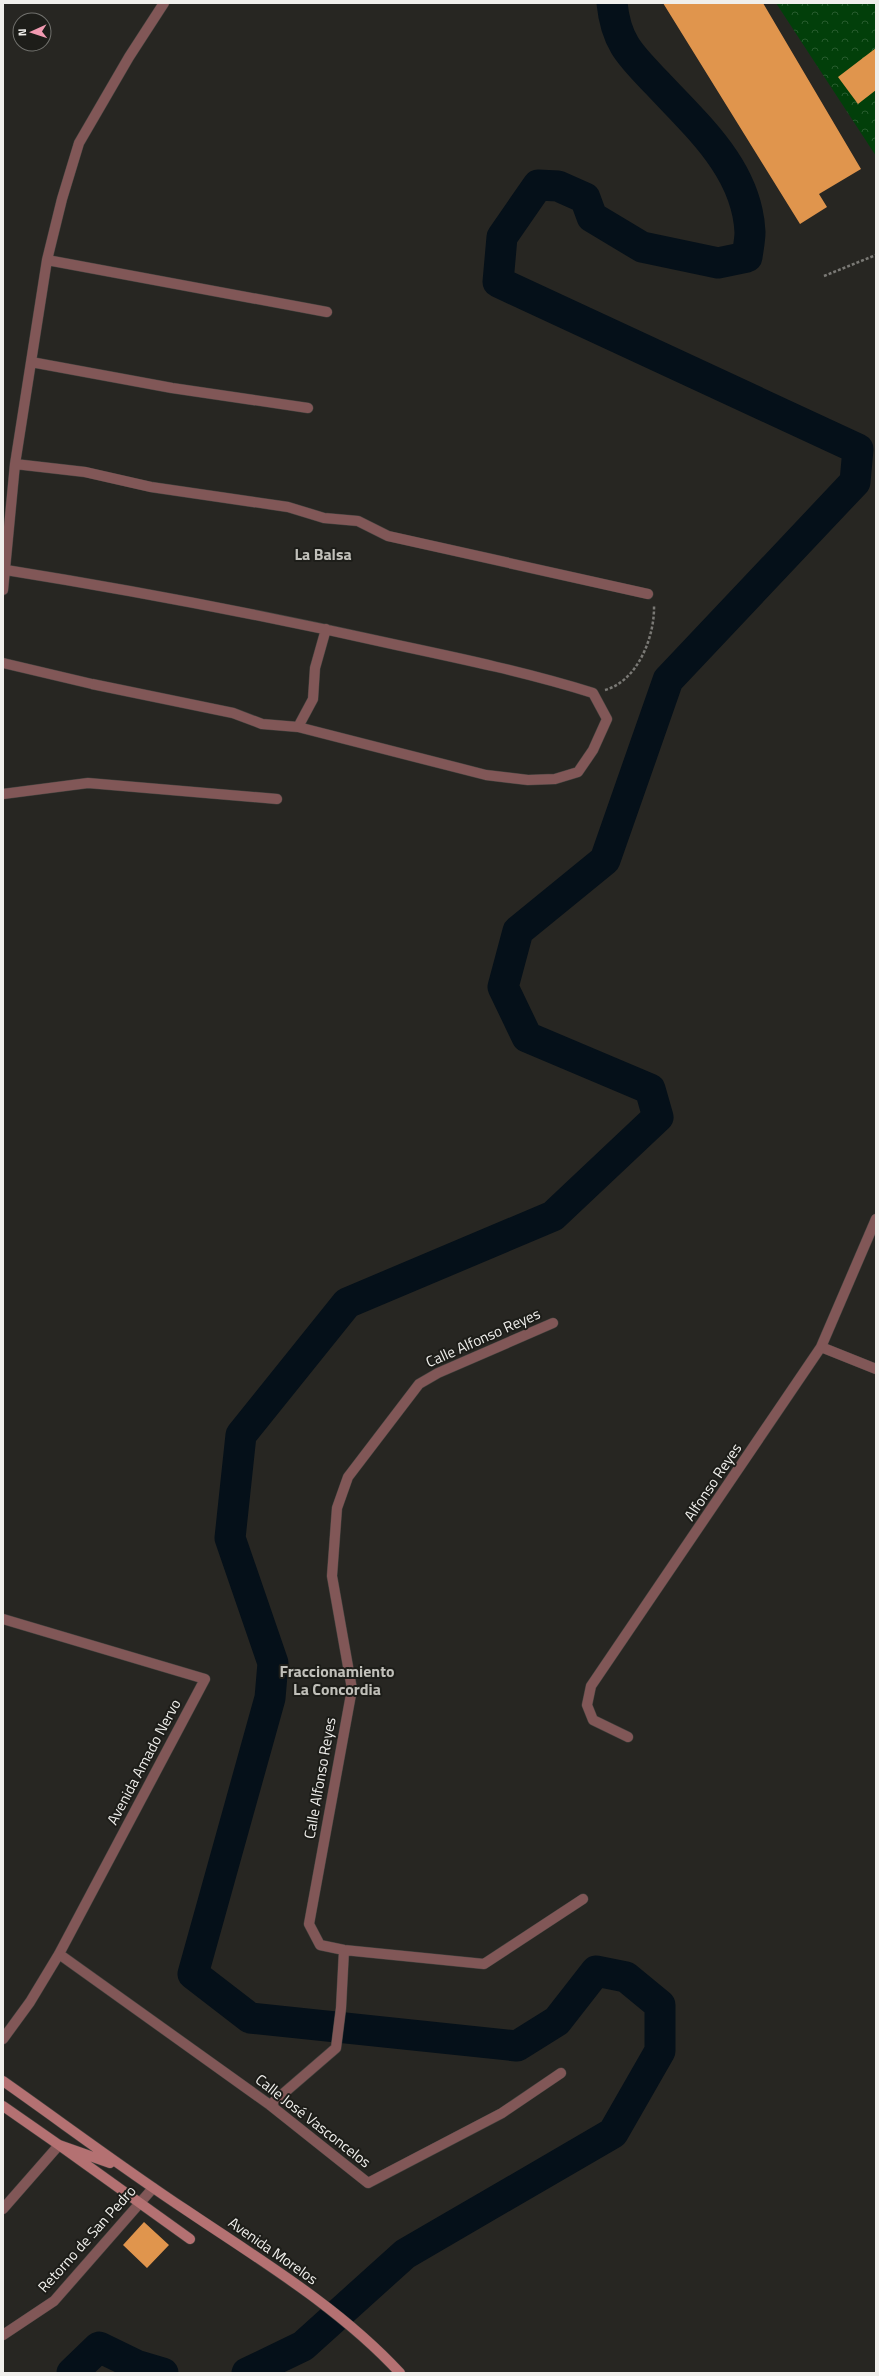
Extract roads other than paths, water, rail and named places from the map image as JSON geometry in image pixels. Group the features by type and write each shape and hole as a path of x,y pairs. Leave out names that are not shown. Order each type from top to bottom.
{"main road":[{"name":"Avenida Morelos","path":"3,2081 119,2166 298,2285 378,2350 400,2373"},
{"name":"Avenida Morelos","path":"3,2106 190,2239"},
{"name":"Avenida Morelos","path":"59,2145 119,2166"}],"street":[{"path":"3,590 15,464 47,260 79,143 129,57 164,3"},
{"path":"47,260 327,312"},
{"path":"32,362 172,388 308,408"},
{"path":"15,464 85,472 151,487 288,507 324,518 358,521 388,536 648,594"},
{"path":"3,663 92,684 233,713 262,724 298,727 486,775 528,780 555,778 578,772 593,750 607,719 593,693 545,678 326,629 121,588 6,570"},
{"path":"298,727 313,699 315,668 326,629"},
{"path":"3,794 88,783 277,799"},
{"name":"Alfonso Reyes","path":"628,1737 593,1720 587,1705 591,1686 822,1347 876,1219"},
{"name":"Calle Alfonso Reyes","path":"553,1323 438,1373 419,1384 348,1477 337,1508 332,1576 352,1689 309,1924 320,1945 344,1950 484,1964 583,1899"},
{"path":"822,1347 876,1369"},
{"name":"Avenida Amado Nervo","path":"3,1619 205,1679 59,1954 30,2002 3,2039"},
{"path":"270,2105 336,2048 341,2008 344,1950"},
{"name":"Calle José Vasconcelos","path":"59,1954 270,2105 368,2183 502,2113 561,2073"},
{"path":"3,2210 59,2145"},
{"name":"Retorno de San Pedro","path":"3,2335 54,2301 153,2188"}],"waterway":[{"path":"247,2373 303,2346 405,2254 613,2133 660,2051 660,2005 626,1977 596,1971 557,2021 517,2046 250,2018 193,1974 270,1698 273,1663 230,1538 241,1435 347,1303 553,1216 658,1117 650,1089 527,1037 503,987 518,931 605,860 668,680 855,482 858,449 498,282 502,237 538,185 558,186 585,198 592,217 642,247 718,263 747,257 750,232 747,209 740,188 730,169 703,132 626,48 617,29 612,3"},
{"path":"72,2373 99,2347 136,2365 163,2373"}],"district":[{"name":"La Balsa","path":"323,554"},
{"name":"Fraccionamiento La Concordia","path":"337,1680"}]}
